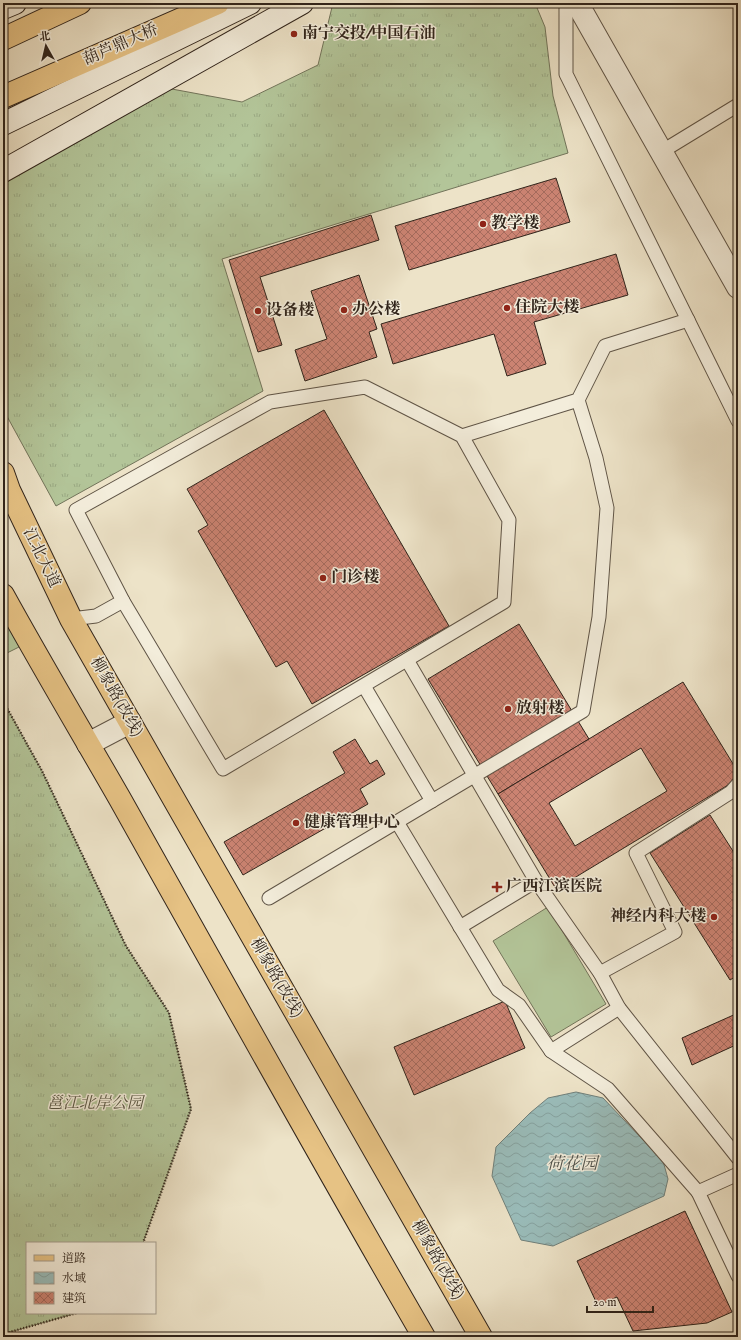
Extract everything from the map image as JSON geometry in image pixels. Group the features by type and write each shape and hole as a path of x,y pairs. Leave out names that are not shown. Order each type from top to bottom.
{"main road":[{"path":"3,8 15,3"},
{"path":"3,39 80,3"},
{"name":"葫芦鼎大桥","path":"3,98 218,3"},
{"path":"3,124 250,3"},
{"path":"3,171 302,3"},
{"path":"577,3 738,287"},
{"name":"江北大道","path":"5,487 71,619"},
{"path":"3,595 334,1181 424,1337"},
{"name":"柳象路(改线)","path":"71,619 481,1337"},
{"path":"88,744 130,722"}],"lane":[{"path":"566,3 566,74 738,421"},
{"path":"661,152 738,105"},
{"path":"270,898 583,711 599,617 607,508 596,458 578,400 605,346 688,320"},
{"path":"365,387 462,436 509,520 504,602 223,769 123,601 76,510 270,402 365,387"},
{"path":"462,436 578,400"},
{"path":"71,619 96,616 123,601"},
{"path":"407,660 536,881 600,973 619,1008 738,1158"},
{"path":"364,686 432,801"},
{"path":"600,973 675,932 636,853 731,792 738,784"},
{"path":"397,822 498,990 519,1005 551,1051 608,1089 698,1192 738,1276"},
{"path":"460,927 536,881"},
{"path":"551,1051 619,1008"},
{"path":"698,1192 738,1174"}],"path":[{"path":"3,701 42,771 126,946 169,1013 191,1109 143,1242"},
{"path":"3,1334 73,1314"}],"green space":[{"path":"333,3 535,3 545,27 553,96 568,153 222,259 263,391 56,506 3,409 3,172 161,87 242,102 318,65"},
{"path":"3,595 29,642 3,655"},
{"name":"邕江北岸公园","path":"3,701 42,771 126,946 169,1013 191,1109 143,1242 26,1242 26,1314 73,1314 3,1334"},
{"path":"548,907 606,1004 551,1037 493,941"}],"water":[{"name":"荷花园","path":"576,1092 603,1098 663,1161 668,1179 664,1196 553,1246 521,1240 492,1176 496,1147 530,1113 548,1098"}],"building":[{"name":"教学楼","path":"556,178 570,222 409,270 395,226"},
{"name":"设备楼","path":"371,215 379,240 260,277 282,345 258,352 229,260"},
{"name":"住院大楼","path":"616,254 628,295 534,322 546,364 507,376 494,334 393,364 381,324"},
{"name":"办公楼","path":"359,275 377,329 369,332 377,357 305,381 295,350 327,339 311,291"},
{"name":"门诊楼","path":"324,410 449,626 312,704 287,661 276,667 198,531 208,525 187,489"},
{"name":"放射楼","path":"519,624 589,739 498,794 428,679"},
{"path":"683,682 738,772 738,779 556,889 498,794","holes":["641,748 667,791 575,846 549,803"]},
{"name":"健康管理中心","path":"355,739 370,764 377,760 385,774 360,789 368,804 243,875 224,842 345,773 333,752"},
{"name":"神经内科大楼","path":"710,815 738,859 738,975 730,980 650,853"},
{"path":"505,1001 525,1048 414,1095 394,1047"},
{"path":"738,1013 738,1044 692,1065 682,1038"},
{"path":"685,1211 732,1312 707,1323 633,1331 617,1297 598,1306 577,1261"}],"place":[{"name":"南宁交投/中国石油","path":"294,34"},
{"name":"教学楼","path":"483,224"},
{"name":"住院大楼","path":"507,308"},
{"name":"办公楼","path":"344,310"},
{"name":"设备楼","path":"258,311"},
{"name":"门诊楼","path":"323,578"},
{"name":"放射楼","path":"508,709"},
{"name":"健康管理中心","path":"296,823"},
{"name":"广西江滨医院","path":"497,887"},
{"name":"神经内科大楼","path":"714,917"}]}
